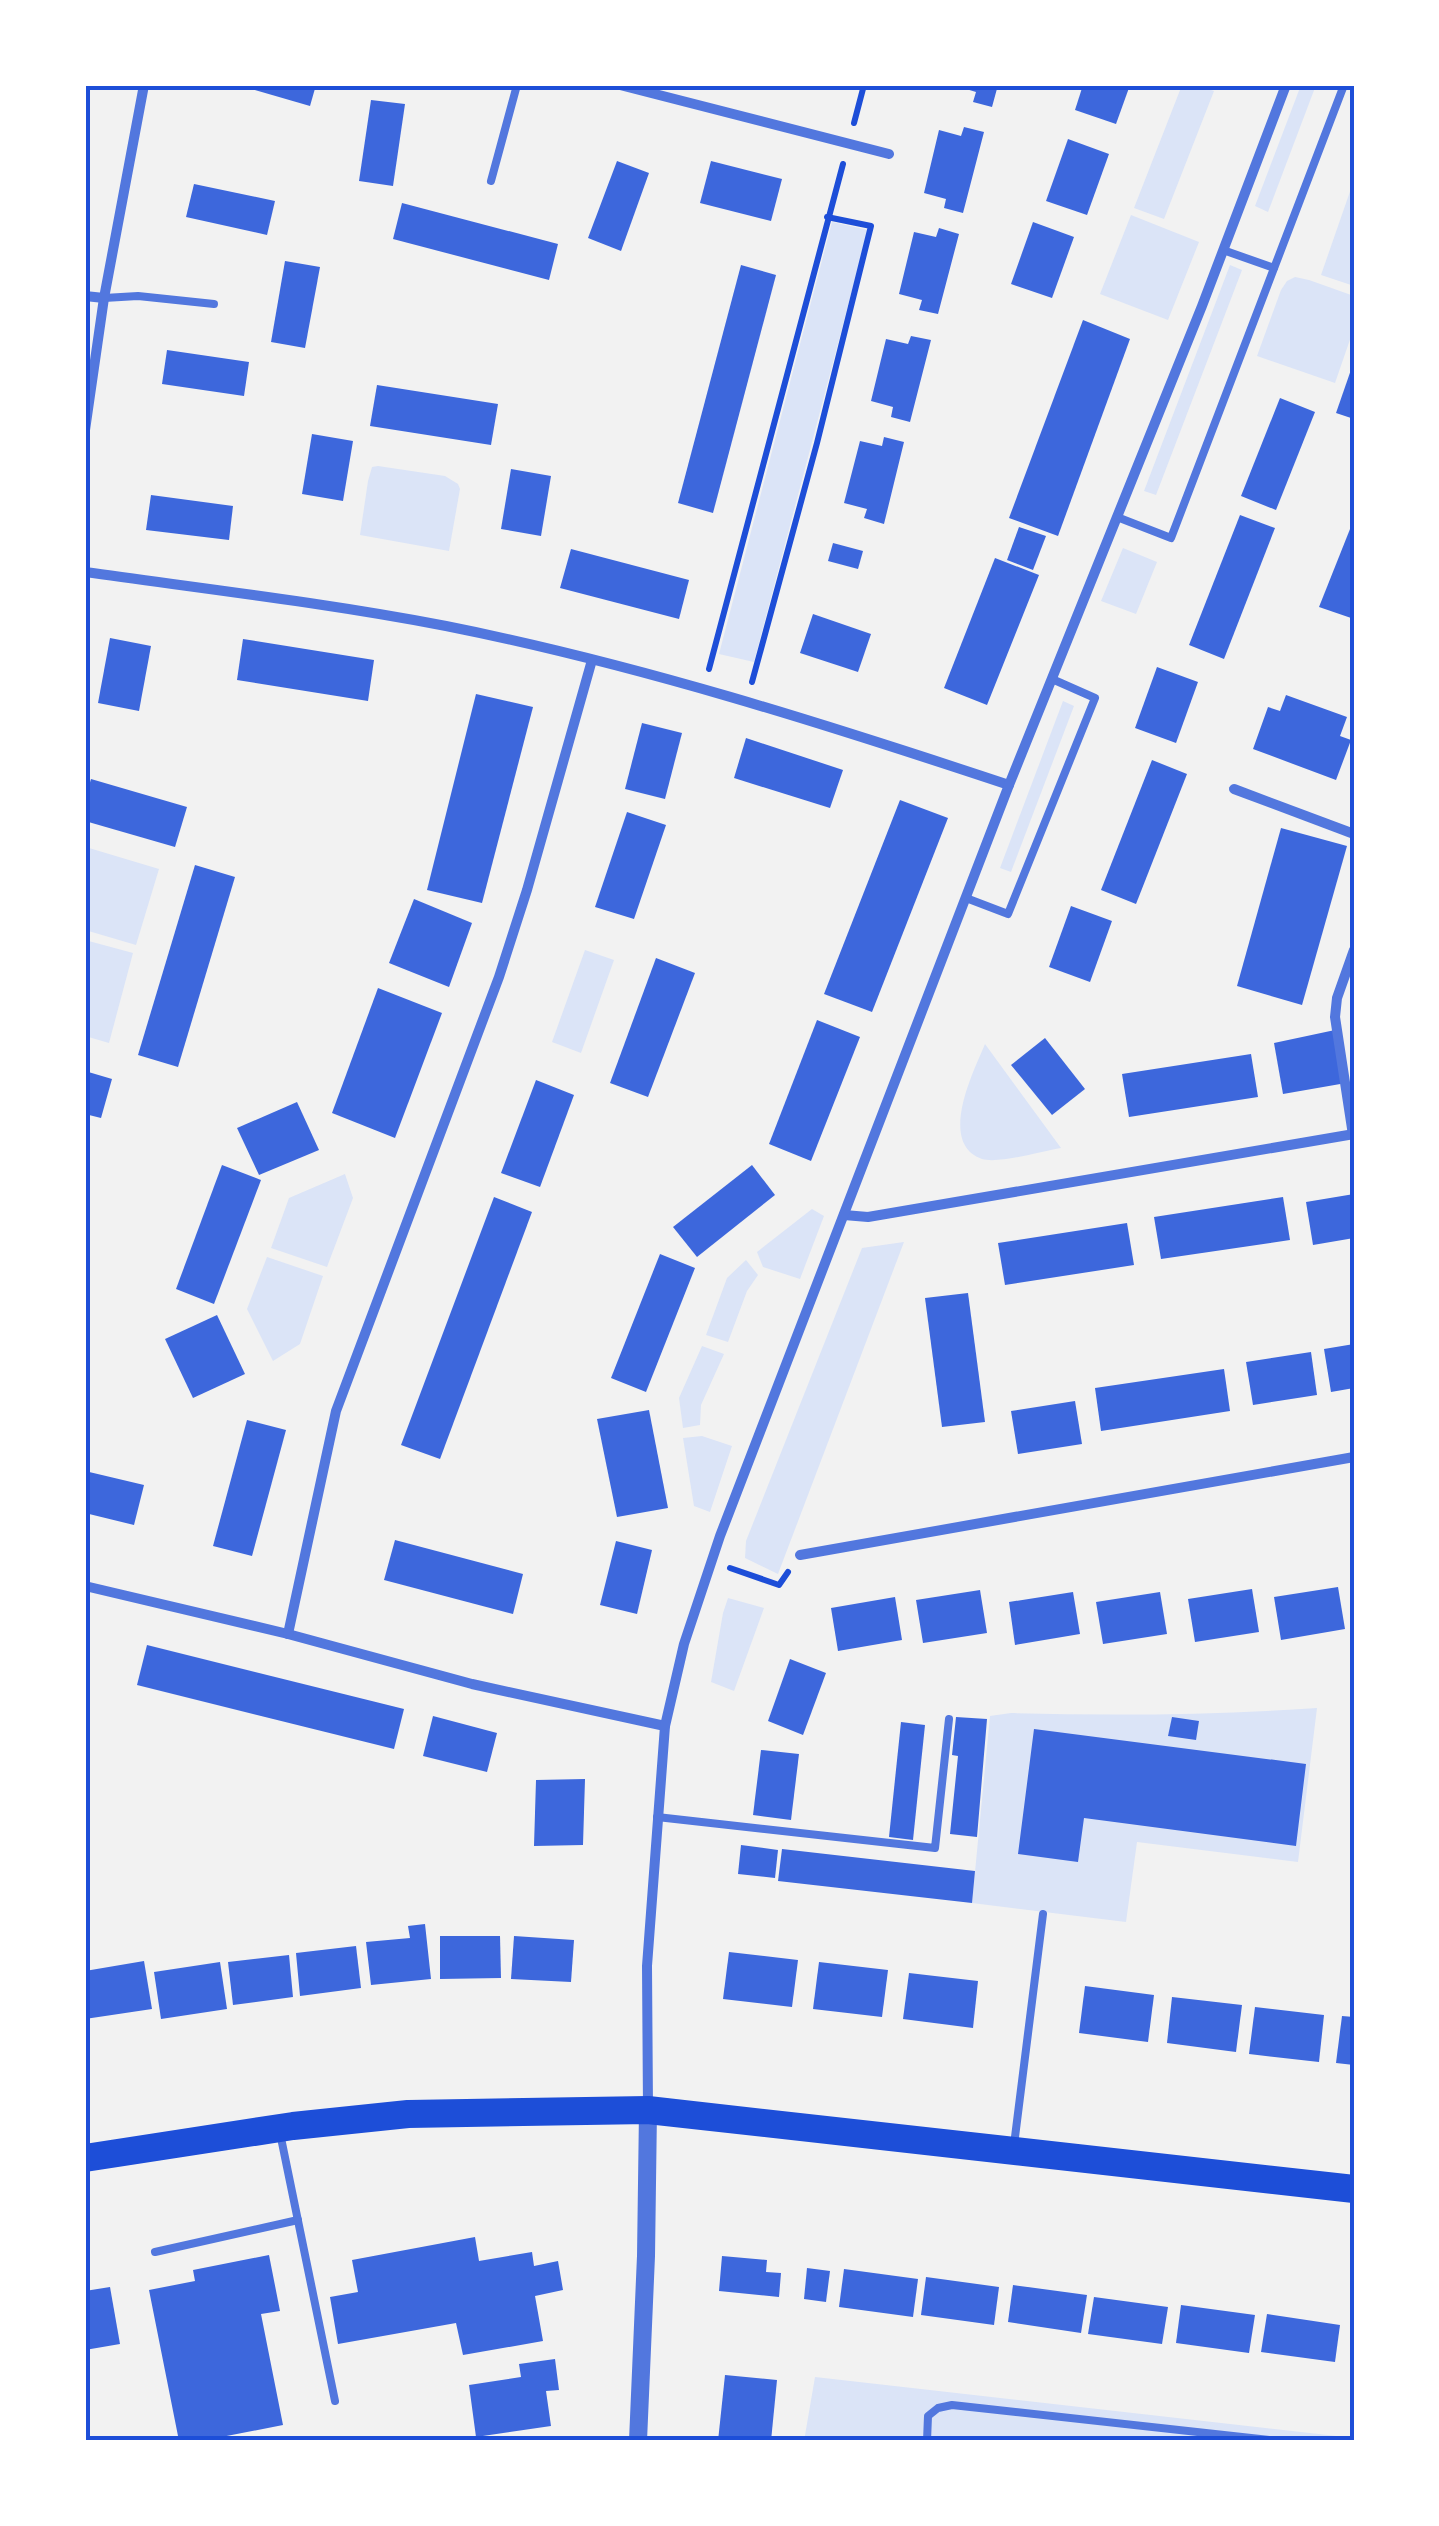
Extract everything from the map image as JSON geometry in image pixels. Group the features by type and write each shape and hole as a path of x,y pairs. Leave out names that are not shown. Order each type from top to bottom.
{"highway":[{"path":"85,2158 279,2128 408,2114 648,2110 1354,2189"}],"street":[{"path":"85,430 104,298 144,85"},
{"path":"620,85 888,154"},
{"path":"638,2441 646,2256 647,1966 665,1726 684,1644 711,1562 966,898 1286,85"},
{"path":"85,296 104,298"},
{"path":"85,572 324,604 450,627 592,660 816,721 1010,785"},
{"path":"288,1634 336,1411 499,978 592,660"},
{"path":"1234,789 1354,834"},
{"path":"844,1216 868,1218 1354,1135 1336,1018 1338,998 1349,982 1354,950"},
{"path":"800,1555 1354,1458"},
{"path":"85,1586 288,1634 472,1684 665,1726"}],"lane":[{"path":"491,181 517,85"},
{"path":"1117,516 1171,538 1344,85"},
{"path":"1222,250 1274,268"},
{"path":"104,298 138,296 214,304"},
{"path":"966,898 1008,914 1094,698 1052,678"},
{"path":"657,1817 935,1848 949,1719"},
{"path":"1014,2150 1043,1914"},
{"path":"279,2128 335,2401"},
{"path":"155,2252 298,2220"},
{"path":"926,2441 928,2416 938,2408 952,2406 1280,2441"}],"path":[{"path":"703,691 864,85"},
{"path":"747,703 871,226 827,217"},
{"path":"711,1562 779,1585 800,1555"}],"shaded area":[{"path":"1182,85 1214,91 1164,219 1134,208"},
{"path":"1301,85 1316,85 1268,212 1255,206"},
{"path":"1354,180 1354,286 1321,275"},
{"path":"1131,215 1199,242 1168,320 1100,294"},
{"path":"832,222 868,230 754,662 719,654"},
{"path":"1230,265 1242,270 1156,495 1144,491"},
{"path":"1295,277 1354,296 1354,328 1335,383 1257,356 1281,290"},
{"path":"372,467 445,476 458,484 449,551 360,535 368,481"},
{"path":"1123,548 1157,562 1136,614 1101,601"},
{"path":"1063,701 1074,706 1011,872 1000,868"},
{"path":"89,848 159,869 136,945 85,930 85,860"},
{"path":"85,940 133,953 109,1043 85,1036"},
{"path":"585,950 614,960 581,1053 552,1042"},
{"path":"985,1044 1061,1148 989,1160 969,1151 962,1138 962,1106"},
{"path":"345,1174 353,1198 327,1267 271,1248 289,1198"},
{"path":"812,1209 824,1216 800,1279 763,1267 757,1252"},
{"path":"904,1242 778,1574 745,1558 746,1541 862,1248"},
{"path":"267,1257 323,1276 300,1344 273,1361 247,1309"},
{"path":"746,1260 758,1275 747,1291 728,1342 706,1335 727,1278"},
{"path":"702,1346 724,1354 701,1405 700,1425 683,1428 679,1398"},
{"path":"702,1436 732,1446 710,1512 694,1506 683,1438"},
{"path":"728,1598 764,1608 734,1691 711,1682"},
{"path":"1317,1708 1298,1862 1137,1842 1126,1922 972,1903 990,1716"},
{"path":"815,2377 1354,2438 1354,2441 804,2441"}],"building":[{"path":"238,85 316,85 310,106"},
{"path":"953,85 998,85 992,107 973,102 976,92"},
{"path":"1083,85 1130,85 1116,124 1075,110"},
{"path":"371,100 405,104 393,186 359,181"},
{"path":"964,127 984,132 963,213 944,208 946,199 924,193 939,130 961,136"},
{"path":"1068,139 1109,154 1087,215 1046,201"},
{"path":"617,161 649,173 621,251 588,238"},
{"path":"711,161 782,179 771,221 700,203"},
{"path":"194,184 275,201 267,235 186,217"},
{"path":"402,203 558,244 549,280 393,239"},
{"path":"1033,222 1074,237 1052,298 1011,284"},
{"path":"939,228 959,234 938,314 919,310 922,300 899,294 914,232 936,237"},
{"path":"285,261 320,267 305,348 271,342"},
{"path":"741,265 776,275 713,513 678,503"},
{"path":"1083,320 1130,339 1058,536 1009,518"},
{"path":"911,336 931,340 910,422 891,417 893,407 871,401 886,339 908,344"},
{"path":"167,350 249,362 244,396 162,384"},
{"path":"1354,364 1354,419 1336,413"},
{"path":"377,385 498,404 491,445 370,426"},
{"path":"1280,398 1315,412 1276,510 1241,496"},
{"path":"312,434 353,441 343,501 302,494"},
{"path":"884,437 904,442 884,524 864,518 867,509 844,503 860,441 882,446"},
{"path":"511,469 551,476 541,536 501,529"},
{"path":"151,495 233,506 229,540 146,530"},
{"path":"1240,515 1275,528 1224,659 1189,645"},
{"path":"1354,519 1354,619 1319,607"},
{"path":"1019,527 1046,536 1033,570 1007,560"},
{"path":"833,543 863,551 858,569 828,561"},
{"path":"571,549 689,580 679,619 560,588"},
{"path":"995,558 1039,575 987,705 944,688"},
{"path":"813,614 871,634 858,672 800,653"},
{"path":"110,638 151,646 139,711 98,703"},
{"path":"243,639 374,660 368,701 237,680"},
{"path":"1157,667 1198,682 1176,743 1135,728"},
{"path":"476,694 533,707 482,903 427,890"},
{"path":"1286,695 1347,717 1340,736 1351,740 1336,780 1253,749 1268,707 1280,711"},
{"path":"642,723 682,733 665,799 625,789"},
{"path":"746,738 843,770 830,808 734,778"},
{"path":"1152,760 1187,774 1136,904 1101,890"},
{"path":"91,779 187,807 175,847 85,821 85,799"},
{"path":"900,800 948,818 872,1012 824,994"},
{"path":"627,812 666,825 634,919 595,907"},
{"path":"1281,828 1347,846 1302,1005 1237,986"},
{"path":"195,865 235,877 178,1067 138,1055"},
{"path":"414,899 472,923 449,987 389,963"},
{"path":"1071,906 1112,921 1090,982 1049,967"},
{"path":"656,958 695,973 648,1097 610,1083"},
{"path":"378,988 442,1013 395,1138 332,1113"},
{"path":"817,1020 860,1037 811,1161 769,1144"},
{"path":"1335,1030 1346,1083 1283,1094 1274,1043"},
{"path":"1045,1038 1085,1089 1052,1115 1011,1065"},
{"path":"1251,1054 1258,1097 1129,1117 1122,1074"},
{"path":"85,1071 112,1079 101,1118 85,1114"},
{"path":"536,1080 574,1095 540,1187 501,1173"},
{"path":"297,1102 319,1150 259,1175 237,1128"},
{"path":"222,1165 261,1180 214,1304 176,1289"},
{"path":"752,1165 775,1195 697,1257 673,1227"},
{"path":"1354,1194 1354,1238 1313,1245 1306,1202"},
{"path":"494,1197 532,1212 440,1459 401,1445"},
{"path":"1283,1197 1290,1240 1161,1259 1154,1217"},
{"path":"1127,1223 1134,1265 1005,1285 998,1243"},
{"path":"660,1254 695,1268 646,1392 611,1378"},
{"path":"968,1293 985,1422 942,1427 925,1298"},
{"path":"217,1315 245,1374 193,1398 165,1339"},
{"path":"1354,1344 1354,1388 1331,1392 1324,1349"},
{"path":"1311,1352 1317,1395 1253,1405 1246,1362"},
{"path":"1224,1369 1230,1411 1101,1431 1095,1388"},
{"path":"1075,1401 1082,1444 1018,1454 1011,1411"},
{"path":"649,1410 668,1508 617,1517 597,1419"},
{"path":"247,1420 286,1430 252,1556 213,1546"},
{"path":"85,1471 144,1485 134,1525 85,1513"},
{"path":"395,1540 523,1574 513,1614 384,1580"},
{"path":"616,1541 652,1550 637,1614 600,1605"},
{"path":"1338,1587 1345,1629 1281,1640 1274,1597"},
{"path":"1252,1589 1259,1632 1195,1642 1188,1599"},
{"path":"980,1590 987,1633 923,1643 916,1600"},
{"path":"1073,1592 1080,1634 1015,1645 1009,1602"},
{"path":"1160,1592 1167,1634 1103,1644 1096,1602"},
{"path":"895,1597 902,1640 838,1651 831,1608"},
{"path":"147,1645 404,1709 394,1749 137,1685"},
{"path":"790,1659 826,1673 803,1735 768,1721"},
{"path":"433,1716 497,1733 487,1772 423,1756"},
{"path":"956,1717 987,1719 977,1837 950,1834 958,1756 952,1755"},
{"path":"1172,1717 1199,1721 1196,1740 1168,1736"},
{"path":"901,1722 925,1725 913,1840 889,1837"},
{"path":"1034,1729 1306,1764 1296,1846 1084,1818 1078,1862 1018,1854"},
{"path":"761,1750 799,1754 791,1820 753,1815"},
{"path":"585,1779 583,1845 534,1846 536,1780"},
{"path":"741,1845 778,1850 775,1878 738,1874"},
{"path":"782,1849 975,1871 972,1903 778,1881"},
{"path":"425,1924 431,1979 371,1985 366,1942 410,1938 408,1926"},
{"path":"440,1936 500,1936 501,1978 440,1979"},
{"path":"514,1936 574,1940 571,1982 511,1979"},
{"path":"356,1946 361,1988 300,1996 296,1953"},
{"path":"729,1952 798,1960 792,2007 723,1999"},
{"path":"289,1955 293,1997 233,2005 228,1962"},
{"path":"144,1961 152,2009 85,2019 85,1971"},
{"path":"220,1962 227,2009 161,2019 154,1972"},
{"path":"819,1962 888,1970 882,2017 813,2009"},
{"path":"909,1973 978,1981 973,2028 903,2019"},
{"path":"1085,1986 1154,1995 1148,2042 1079,2033"},
{"path":"1172,1997 1242,2005 1236,2052 1167,2043"},
{"path":"1255,2007 1324,2015 1319,2062 1249,2054"},
{"path":"1342,2016 1354,2017 1354,2065 1336,2063"},
{"path":"475,2237 479,2261 532,2252 534,2266 558,2261 563,2290 535,2296 543,2341 463,2355 456,2323 338,2344 330,2297 358,2292 352,2260"},
{"path":"269,2255 280,2311 261,2314 283,2425 201,2441 179,2441 149,2290 195,2281 193,2270"},
{"path":"722,2256 767,2260 766,2272 781,2273 779,2297 719,2291"},
{"path":"807,2268 830,2271 826,2302 804,2299"},
{"path":"844,2269 918,2279 913,2317 839,2307"},
{"path":"926,2277 999,2287 994,2325 921,2315"},
{"path":"1013,2285 1087,2295 1081,2333 1008,2322"},
{"path":"110,2287 120,2344 85,2350 85,2291"},
{"path":"1094,2297 1168,2307 1162,2344 1088,2334"},
{"path":"1181,2305 1255,2315 1249,2353 1176,2343"},
{"path":"1267,2314 1340,2325 1335,2362 1261,2352"},
{"path":"555,2359 559,2390 546,2391 551,2426 476,2437 469,2385 521,2377 519,2364"},
{"path":"725,2375 777,2380 771,2441 718,2441"}]}
